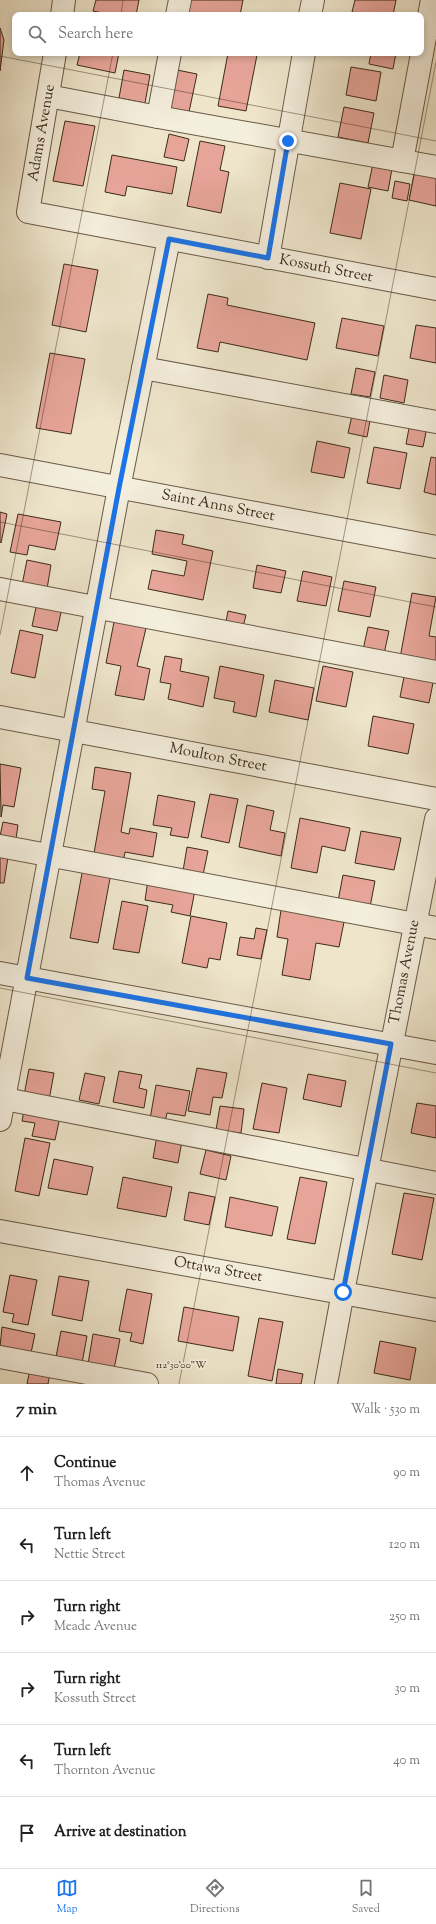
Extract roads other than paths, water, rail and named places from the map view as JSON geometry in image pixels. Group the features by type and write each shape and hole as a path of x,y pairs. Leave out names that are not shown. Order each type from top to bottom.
{"street":[{"path":"62,12 64,0"},
{"path":"178,12 180,0"},
{"path":"311,12 313,0"},
{"path":"424,43 432,0"},
{"name":"Adams Avenue","path":"28,212 55,56"},
{"path":"158,118 169,56"},
{"path":"268,258 303,56"},
{"path":"402,160 422,56"},
{"path":"48,96 158,118 436,167"},
{"name":"Kossuth Street","path":"28,212 436,289"},
{"path":"0,1120 2,1099 27,978 119,488 169,239"},
{"path":"143,368 436,422"},
{"name":"Saint Anns Street","path":"0,465 436,547"},
{"path":"0,590 436,672"},
{"name":"Moulton Street","path":"0,717 436,799"},
{"name":"Thomas Avenue","path":"326,1384 436,819"},
{"path":"0,846 436,928"},
{"path":"0,974 436,1053"},
{"path":"2,1099 436,1183"},
{"name":"Ottawa Street","path":"0,1231 436,1310"},
{"path":"0,1357 147,1384"}]}
